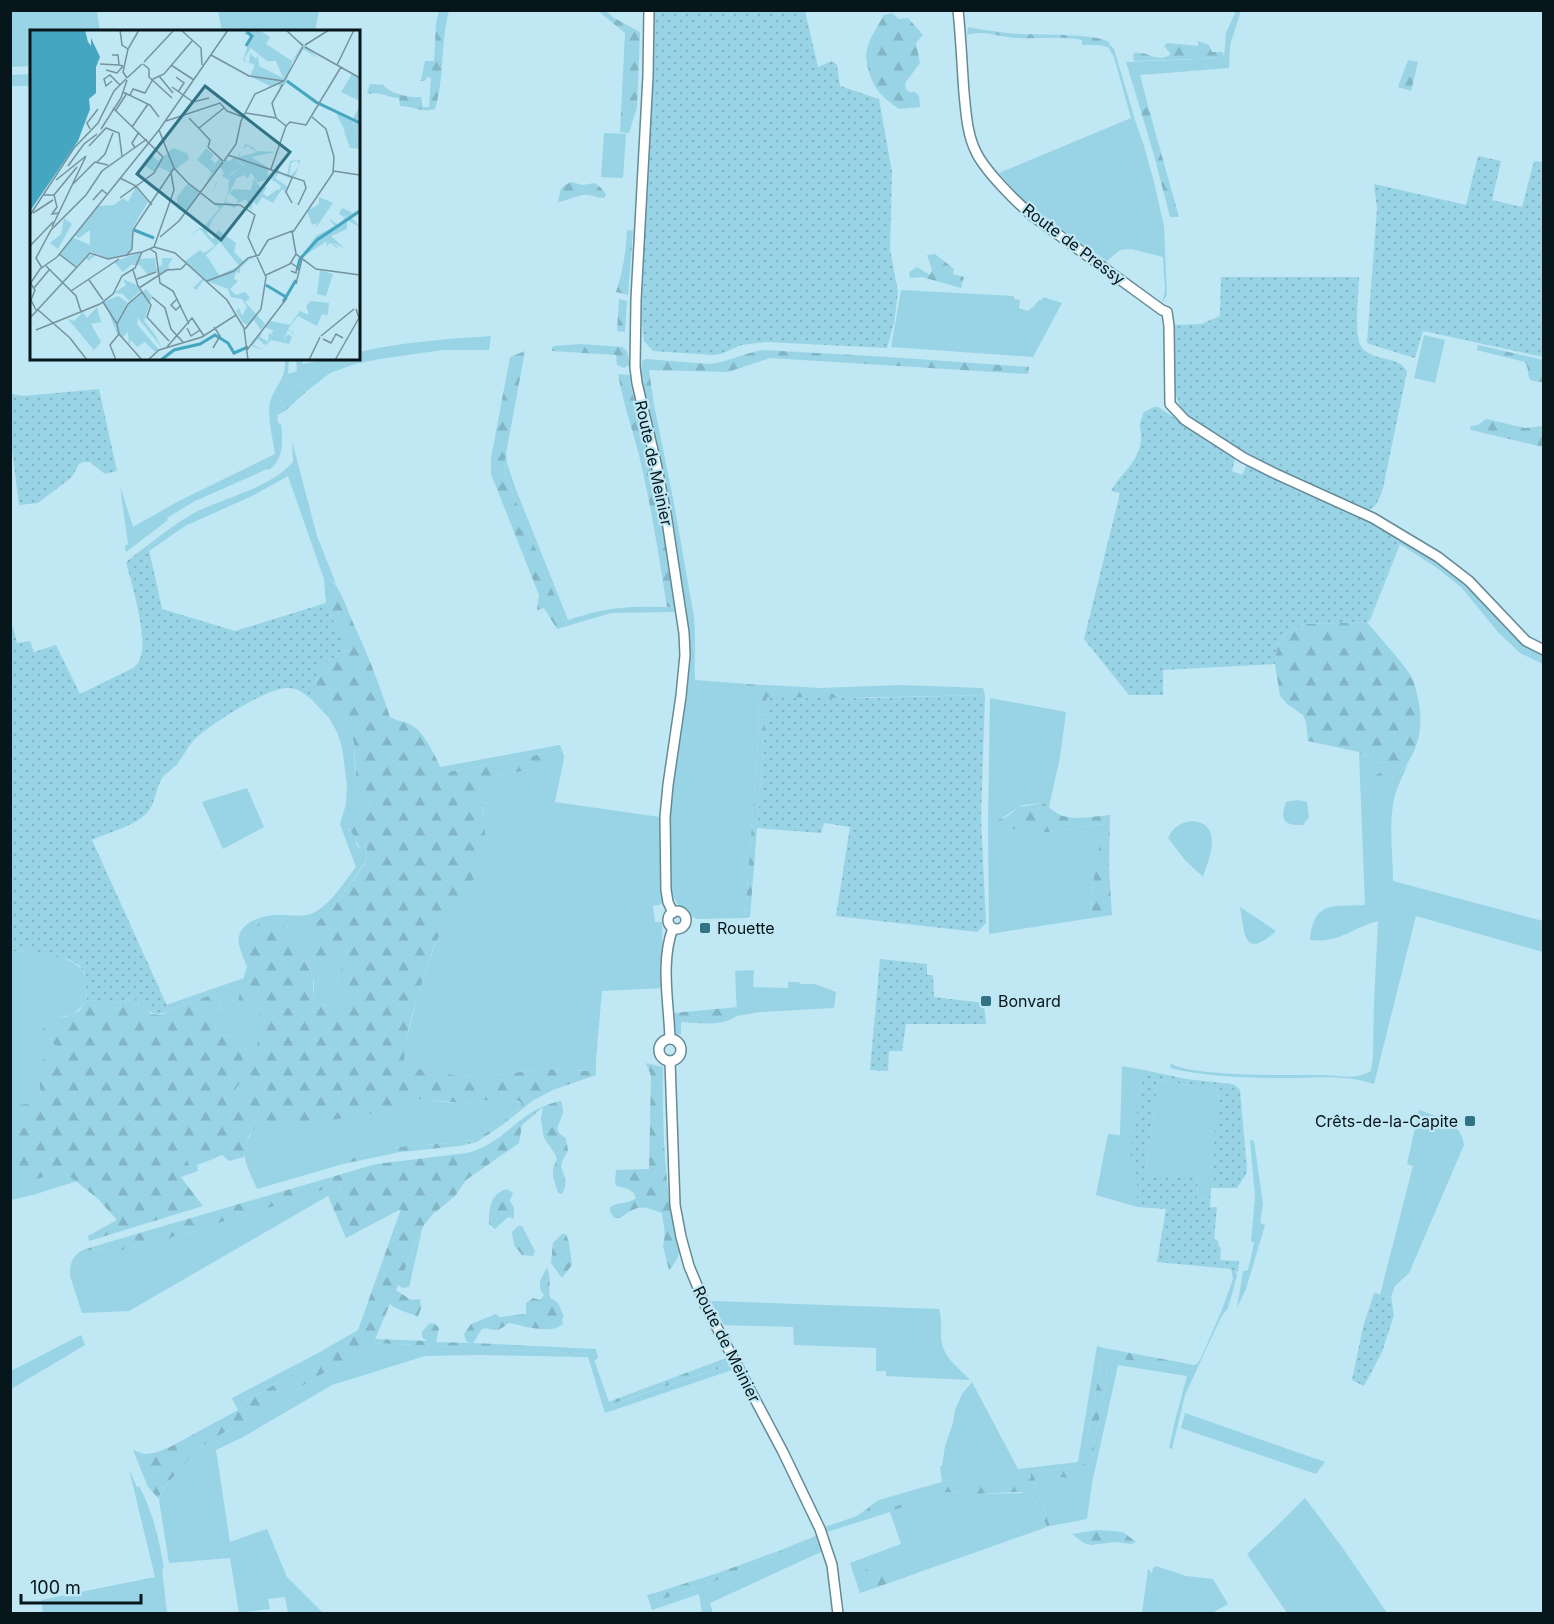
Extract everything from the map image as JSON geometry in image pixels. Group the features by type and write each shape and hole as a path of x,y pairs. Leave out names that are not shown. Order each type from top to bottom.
{"street":[{"name":"Route de Meinier","path":"649,10 635,358 637,383 666,514 684,633 685,655 681,696 665,817 666,890 673,913"},
{"name":"Route de Pressy","path":"958,10 966,116 976,153 988,170 1032,215 1167,312 1170,404 1185,420 1244,458 1373,518 1448,564 1469,582 1526,641 1544,650"},
{"path":"681,912 686,922 682,927 673,928 669,919 673,913 681,912"},
{"path":"670,1039 667,957 668,942 673,928"},
{"path":"670,1039 677,1041 681,1052 677,1059 670,1061 663,1058 659,1052 660,1044 670,1039"},
{"name":"Route de Meinier","path":"670,1061 675,1205 689,1266 706,1307 811,1508 832,1565 838,1614"}],"green space":[{"path":"218,10 319,11 315,30 222,30"},
{"path":"10,11 97,11 100,30 30,30 30,66 11,67"},
{"path":"439,11 449,11 435,109 400,106 399,98 376,93 367,94 370,84 383,85 390,91 401,95 421,97 423,107 429,107 431,78 427,77 425,81 421,81 425,61 434,61"},
{"path":"598,11 606,11 640,32 637,107 629,133 620,132 625,33"},
{"path":"654,11 805,11 818,67 832,61 837,65 840,86 879,99 892,172 890,249 898,292 894,323 887,348 766,342 741,345 721,354 712,355 653,351 644,341 641,315 649,127 653,93"},
{"path":"1236,11 1241,11 1230,45 1229,68 1140,75 1148,106 1140,108 1126,62 1224,58 1226,33"},
{"path":"892,13 899,19 908,18 923,35 916,43 920,63 905,83 909,92 915,92 919,96 920,107 899,109 879,92 870,75 866,57 868,45 884,15"},
{"path":"968,27 1013,34 1081,36 1110,43 1108,47 1082,45 1082,40 1074,39 1012,38 986,33 967,35"},
{"path":"1198,41 1209,45 1212,52 1223,52 1224,58 1134,61 1134,53 1160,58 1170,55 1164,46 1167,43 1198,46"},
{"path":"1110,45 1114,49 1144,146 1164,226 1167,295 1162,303 1165,290 1163,257 1131,249 1120,250 1107,261 1027,205 999,173 1131,118 1114,57 1108,47"},
{"path":"1408,60 1418,62 1411,91 1398,87"},
{"path":"30,74 30,86 11,86 11,75"},
{"path":"1148,106 1179,217 1170,217 1140,108"},
{"path":"604,133 626,134 623,178 601,177"},
{"path":"1478,156 1501,161 1492,200 1522,207 1534,161 1543,162 1543,357 1423,331 1415,358 1369,344 1367,342 1377,208 1374,184 1466,205"},
{"path":"572,182 582,185 595,183 606,194 604,198 583,195 558,202 560,191"},
{"path":"627,230 633,231 628,295 616,292 624,261"},
{"path":"935,254 954,269 953,274 964,277 961,288 922,277 910,278 909,272 917,267 930,275 932,270 927,255"},
{"path":"1221,277 1359,277 1357,321 1360,344 1370,354 1398,363 1407,372 1383,488 1375,506 1369,510 1292,478 1238,449 1186,415 1181,408 1175,394 1173,325 1201,324 1220,316"},
{"path":"901,290 1014,296 1014,299 1020,300 1019,308 1027,311 1043,297 1062,303 1033,357 891,347"},
{"path":"619,299 627,301 625,332 617,331"},
{"path":"1424,335 1445,340 1435,383 1414,378"},
{"path":"491,336 489,350 443,350 380,359 355,364 330,373 307,391 299,384 284,395 279,404 278,423 281,424 282,443 280,455 274,466 193,502 167,518 168,520 126,552 125,546 128,544 120,486 133,527 179,501 275,454 269,408 272,396 284,372 285,360 289,360 288,374 297,371 296,360 302,360 303,364 323,360 360,360 360,352 441,340"},
{"path":"580,344 622,347 627,351 630,365 624,368 617,365 616,355 552,351 553,346"},
{"path":"1478,345 1543,360 1543,382 1530,379 1525,362 1477,350"},
{"path":"763,350 1029,367 1028,374 770,358 728,372 649,370 654,405 647,406 641,374 642,361 646,359 709,364"},
{"path":"525,351 504,464 506,477 567,626 557,629 544,608 537,610 539,595 491,474 491,458 510,357"},
{"path":"618,374 630,375 657,496 676,608 667,607 647,493"},
{"path":"299,384 307,391 285,411 277,415 283,396"},
{"path":"99,389 117,471 105,474 90,462 83,462 79,464 72,477 38,503 19,505 11,441 11,394 24,396"},
{"path":"654,405 694,617 695,680 747,684 747,693 759,695 758,741 745,918 697,919 680,907 670,889 670,801 688,684 689,636 662,472 647,406"},
{"path":"1158,407 1235,458 1232,471 1242,475 1247,464 1293,489 1356,514 1400,537 1367,622 1305,624 1282,637 1277,647 1275,664 1163,670 1163,695 1129,695 1084,639 1120,493 1111,491 1131,465 1140,446 1140,423 1144,412"},
{"path":"1486,419 1525,428 1543,426 1543,447 1471,430 1470,426 1478,425"},
{"path":"292,441 317,536 336,584 329,578 324,579 288,476 252,496 185,526 149,551 148,545 191,515 261,485 284,471 293,462"},
{"path":"506,450 507,463 515,487 568,620 609,609 628,607 676,608 675,612 611,613 567,626 506,477 504,463"},
{"path":"1400,537 1455,573 1506,629 1543,656 1543,664 1520,653 1498,632 1461,587 1400,544 1370,620 1367,622"},
{"path":"148,545 162,609 235,631 326,603 346,650 319,667 312,700 295,689 279,689 240,707 203,732 163,778 146,814 127,826 92,840 169,1010 158,1014 150,1012 135,998 118,1003 87,1000 85,974 79,965 70,960 27,950 10,952 11,627 13,627 17,643 30,641 34,652 56,645 80,694 133,668 141,656 142,635 126,562"},
{"path":"329,578 344,602 372,667 390,717 410,724 421,733 440,767 448,772 562,750 564,756 563,764 477,779 483,810 484,852 473,881 436,941 412,1015 404,1062 408,1067 479,1077 546,1069 590,1071 596,1060 596,1075 553,1090 532,1101 477,1142 400,1152 343,1164 342,1161 379,1150 474,1140 504,1121 522,1104 510,1099 462,1103 419,1099 394,1110 262,1131 256,1127 248,1137 244,1157 229,1161 222,1155 208,1161 201,1150 186,1157 189,1165 180,1176 203,1206 89,1241 88,1236 117,1220 97,1198 63,1171 11,1187 10,1122 20,1115 20,1105 41,1101 41,1065 56,1047 43,1028 57,1017 65,1017 79,1011 87,1000 118,1003 135,998 151,1014 161,1015 169,1010 214,994 217,995 221,1002 213,1034 246,1037 240,1069 240,1083 234,1091 238,1104 247,1090 254,1088 261,1092 267,1090 265,1081 245,1072 256,1062 260,1002 246,1013 245,1021 235,1017 250,957 244,944 248,932 261,922 272,920 288,927 293,933 296,950 313,974 315,1006 318,1004 331,1007 344,1002 336,980 349,954 344,951 319,963 313,959 310,933 316,923 332,909 366,862 367,840 360,848 346,823 354,812 359,812 369,806 370,801 357,791 354,743 347,723 312,700 319,667 346,650 326,603 324,579"},
{"path":"1367,622 1411,676 1420,709 1420,729 1411,757 1398,775 1386,775 1378,796 1365,795 1366,779 1380,773 1388,763 1376,762 1359,752 1308,741 1303,715 1280,696 1275,664 1277,647 1282,637 1305,624"},
{"path":"747,684 820,688 842,698 767,698 750,917 745,918 758,741 759,695 747,694"},
{"path":"902,685 983,688 985,695 842,698 820,688"},
{"path":"985,695 981,818 986,923 977,932 836,916 850,827 824,823 821,833 757,828 767,697 870,698"},
{"path":"990,698 1066,712 1060,757 1049,807 1044,803 1025,805 998,820 1041,833 1104,824 1091,896 1092,918 989,934"},
{"path":"312,700 347,722 354,743 355,772 365,795 370,800 369,806 359,812 348,829 355,836 357,846 360,848 367,839 366,861 332,909 316,923 330,957 344,951 350,954 336,980 344,1002 331,1007 318,1004 315,1006 312,973 296,950 289,927 272,920 250,957 247,967 239,945 241,931 251,922 272,915 299,916 318,911 336,893 356,867 340,824 346,804 347,785 342,747 329,718"},
{"path":"560,745 562,750 448,772 440,767"},
{"path":"1359,752 1376,762 1389,763 1380,773 1366,779 1365,795 1386,775 1398,775 1408,764 1393,805 1391,833 1393,881 1543,921 1543,952 1416,916 1374,1084 1341,1078 1227,1076 1170,1068 1171,1063 1181,1068 1219,1073 1349,1077 1360,1076 1371,1071 1378,921 1333,939 1310,940 1312,927 1321,911 1335,906 1365,905"},
{"path":"563,764 555,802 660,817 662,904 653,906 655,922 662,922 663,988 602,991 596,1060 591,1071 546,1069 479,1077 408,1067 404,1062 405,1047 417,997 437,939 481,861 484,815 477,779"},
{"path":"247,788 264,827 223,849 202,802"},
{"path":"1297,800 1307,802 1309,817 1303,825 1288,823 1283,813 1286,802"},
{"path":"1044,803 1066,817 1110,815 1109,868 1112,915 1092,918 1091,896 1103,824 1041,833 1017,830 998,824 998,820 1008,816 1019,807"},
{"path":"1193,821 1203,824 1211,836 1211,852 1203,877 1185,860 1168,838 1178,826"},
{"path":"1240,907 1276,931 1257,944 1251,943 1245,934"},
{"path":"27,950 60,957 76,964 85,976 87,1000 74,1013 57,1017 57,1047 45,1059 40,1071 41,1101 11,1122 11,952"},
{"path":"880,959 927,964 927,975 933,975 934,997 984,1003 986,1024 906,1024 902,1051 889,1051 888,1071 870,1070"},
{"path":"754,970 753,987 788,988 788,982 815,984 836,992 834,1008 760,1012 737,1016 735,971"},
{"path":"244,978 235,1017 246,1013 261,1001 256,1062 246,1069 265,1081 267,1090 261,1092 254,1088 237,1105 234,1091 240,1082 246,1037 213,1034 221,1002 214,994 169,1010 166,1005"},
{"path":"738,1007 737,1016 724,1022 710,1024 681,1022 681,1034 676,1035 674,1013"},
{"path":"646,1063 663,1067 663,1122 667,1177 671,1213 679,1251 669,1270 663,1246 665,1234 662,1213 640,1208 620,1218 615,1218 610,1212 610,1207 636,1198 634,1193 628,1189 617,1186 615,1183 616,1170 649,1169 651,1076"},
{"path":"1122,1066 1144,1070 1131,1153 1137,1177 1137,1207 1096,1195 1108,1134 1120,1135"},
{"path":"1144,1070 1186,1079 1231,1084 1240,1090 1247,1170 1237,1188 1211,1188 1210,1207 1217,1207 1214,1239 1218,1241 1221,1248 1220,1260 1239,1261 1238,1271 1157,1262 1166,1209 1137,1207 1137,1177 1130,1153","holes":["1158,1080 1219,1090 1209,1199 1197,1198 1198,1176 1145,1174"]},
{"path":"1158,1080 1219,1090 1210,1199 1197,1198 1198,1177 1145,1174"},
{"path":"501,1098 516,1100 522,1104 504,1121 474,1140 379,1150 342,1161 343,1164 257,1189 245,1158 246,1144 256,1127 394,1110 419,1099 462,1103"},
{"path":"562,1102 563,1112 558,1130 566,1138 568,1151 561,1167 565,1177 562,1194 558,1193 553,1177 557,1159 544,1138 541,1119 543,1107 522,1125 519,1143 466,1180 455,1196 432,1215 424,1225 396,1290 411,1300 420,1299 421,1308 418,1317 390,1304 375,1339 427,1341 422,1337 422,1332 430,1323 439,1328 436,1342 471,1343 466,1341 464,1334 471,1324 496,1314 500,1317 526,1314 526,1303 533,1298 540,1300 544,1295 540,1285 547,1268 550,1298 556,1302 564,1316 563,1324 544,1329 509,1323 497,1330 482,1329 473,1343 596,1349 598,1358 594,1361 591,1354 374,1343 195,1450 166,1485 159,1499 148,1487 133,1450 144,1454 155,1453 170,1447 238,1410 249,1399 345,1345 358,1330 401,1209 346,1238 328,1196 341,1189 340,1184 197,1231 177,1235 150,1247 135,1247 113,1252 106,1248 85,1251 85,1249 376,1164 477,1150 494,1141 535,1110 545,1106"},
{"path":"1419,1110 1441,1118 1454,1126 1459,1131 1464,1145 1409,1273 1395,1286 1391,1297 1380,1295 1413,1166 1407,1164"},
{"path":"1250,1140 1254,1141 1263,1204 1260,1223 1265,1225 1246,1289 1237,1308 1243,1271 1248,1270 1254,1243 1251,1241 1255,1197"},
{"path":"201,1149 208,1161 197,1165 198,1171 181,1177 180,1175 189,1165 185,1157"},
{"path":"63,1171 77,1181 11,1200 10,1187"},
{"path":"340,1184 341,1189 129,1311 82,1313 70,1271 71,1263 77,1254 85,1249 86,1251 150,1247 177,1235 197,1231"},
{"path":"507,1189 513,1193 510,1201 514,1208 514,1219 507,1218 495,1229 489,1224 492,1202 497,1194"},
{"path":"518,1226 522,1226 535,1251 533,1256 522,1255 514,1245 512,1232"},
{"path":"422,1230 409,1287 403,1288 398,1285"},
{"path":"562,1234 566,1234 569,1243 572,1265 562,1278 551,1263 553,1243"},
{"path":"1231,1269 1236,1272 1237,1276 1228,1308 1221,1317 1185,1395 1172,1449 1169,1448 1187,1376 1118,1365 1092,1483 1087,1519 1050,1526 1034,1482 1036,1478 1046,1476 1088,1478 1106,1381 1107,1357 1191,1369 1201,1358 1221,1312 1233,1279"},
{"path":"1374,1293 1391,1297 1394,1315 1382,1352 1364,1386 1352,1380 1363,1327"},
{"path":"711,1301 939,1309 942,1345 952,1362 970,1380 886,1376 886,1371 876,1371 876,1348 794,1345 793,1327 724,1325"},
{"path":"358,1330 345,1345 249,1399 238,1410 232,1398"},
{"path":"81,1335 85,1345 11,1389 11,1371"},
{"path":"374,1343 592,1354 610,1405 730,1365 732,1370 605,1413 588,1357 425,1356 332,1385 243,1437 216,1450 230,1542 267,1529 287,1577 323,1613 288,1613 285,1597 268,1599 270,1609 239,1613 230,1558 169,1563 160,1495 195,1450"},
{"path":"1097,1346 1104,1348 1083,1466 1032,1471 1031,1478 1024,1482 951,1482 946,1466 942,1466 945,1446 955,1410 962,1394 972,1382 1018,1469 1078,1462"},
{"path":"1104,1348 1194,1365 1191,1369 1107,1357 1106,1381 1088,1479 1046,1476 1036,1478 1034,1482 1050,1526 1047,1527 1031,1493 1025,1495 1022,1492 975,1494 946,1492 938,1494 932,1501 908,1505 866,1519 867,1509 879,1500 883,1511 919,1498 925,1488 942,1482 940,1466 946,1466 951,1482 1024,1482 1031,1478 1031,1471 1083,1466"},
{"path":"726,1358 730,1365 609,1405 608,1402"},
{"path":"1185,1413 1325,1462 1316,1474 1181,1428"},
{"path":"129,1469 144,1496 155,1526 164,1568 162,1569 167,1613 43,1613 41,1600 155,1577"},
{"path":"927,1486 932,1501 938,1494 946,1492 1031,1493 1047,1527 860,1593 850,1563 901,1544 890,1512 827,1532 825,1527 857,1516 879,1500"},
{"path":"1305,1498 1387,1613 1287,1613 1247,1554"},
{"path":"1098,1530 1123,1532 1136,1542 1091,1545 1072,1534"},
{"path":"818,1535 823,1551 710,1603 713,1613 702,1613 699,1594 652,1610 647,1595 655,1593 657,1601 713,1582"},
{"path":"781,1550 782,1552 713,1582 657,1601 655,1593"},
{"path":"1156,1566 1186,1576 1213,1579 1228,1604 1212,1613 1142,1613 1148,1569 1152,1573"},
{"path":"886,1567 888,1576 912,1567 917,1573 860,1593 866,1569 869,1571"}],"place":[{"name":"Rouette","path":"705,928"},
{"name":"Bonvard","path":"986,1001"},
{"name":"Crêts-de-la-Capite","path":"1470,1121"}]}
